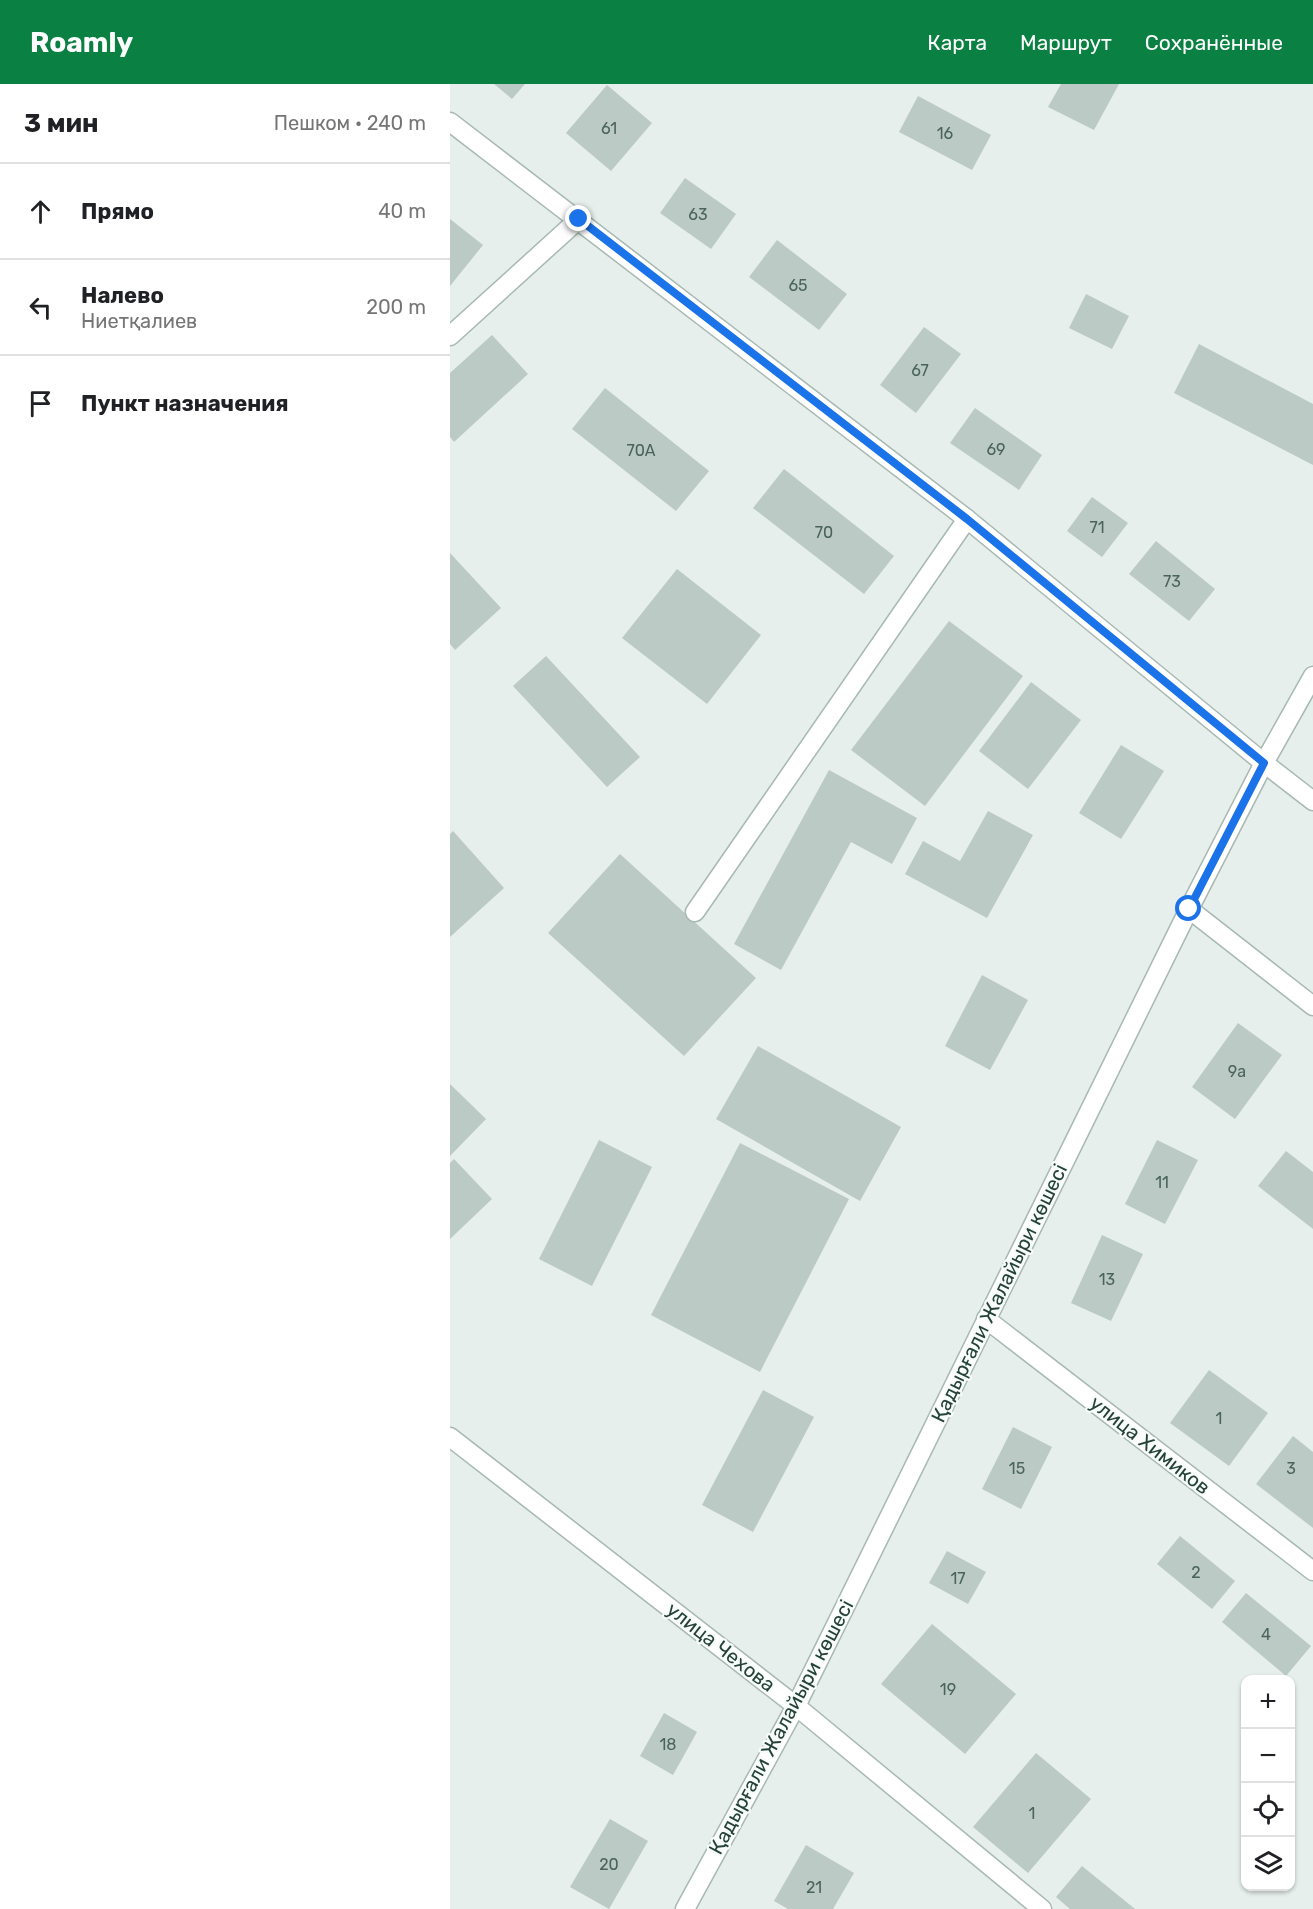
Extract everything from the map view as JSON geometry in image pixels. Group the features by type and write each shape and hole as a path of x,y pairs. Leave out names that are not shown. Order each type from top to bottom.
{"street":[{"path":"450,122 967,519 1313,801"},
{"path":"450,336 579,219"},
{"path":"695,912 967,519"},
{"name":"Қадырғали Жалайыри көшесі","path":"685,1909 796,1706 1189,909 1264,763 1313,676"},
{"path":"1189,909 1313,1006"},
{"name":"улица Химиков","path":"986,1319 1313,1571"},
{"name":"улица Чехова","path":"450,1437 796,1706 1042,1909"}],"building":[{"path":"494,84 525,84 512,99"},
{"path":"1061,84 1119,84 1094,130 1048,107"},
{"path":"607,85 652,123 611,171 566,133"},
{"path":"918,96 991,135 972,170 899,132"},
{"path":"685,178 736,214 711,249 660,213"},
{"path":"450,219 483,245 450,286"},
{"path":"777,240 847,294 819,330 749,277"},
{"path":"1086,294 1129,316 1112,349 1069,328"},
{"path":"924,327 961,354 916,413 880,385"},
{"path":"492,335 528,374 454,442 450,437 450,373"},
{"path":"1199,344 1313,404 1313,465 1174,393"},
{"path":"605,388 709,471 676,511 572,429"},
{"path":"975,408 1042,455 1019,490 950,443"},
{"path":"784,469 894,556 864,594 753,508"},
{"path":"1092,497 1128,523 1102,557 1067,531"},
{"path":"1156,541 1215,589 1189,621 1129,574"},
{"path":"450,553 501,608 455,650 450,644"},
{"path":"677,569 761,635 707,704 622,638"},
{"path":"949,621 1023,676 925,806 851,750"},
{"path":"546,656 640,757 607,787 513,686"},
{"path":"1031,682 1081,720 1028,789 979,751"},
{"path":"1121,745 1164,771 1121,839 1079,813"},
{"path":"829,770 917,818 892,864 851,842 781,970 734,944"},
{"path":"988,811 1033,835 987,918 905,874 923,841 960,861"},
{"path":"453,831 504,888 450,937 450,834"},
{"path":"620,854 756,978 684,1056 548,933"},
{"path":"982,975 1028,1000 990,1070 945,1046"},
{"path":"1238,1023 1282,1055 1235,1119 1192,1087"},
{"path":"758,1046 901,1127 860,1201 716,1119"},
{"path":"450,1084 486,1119 450,1156"},
{"path":"599,1140 652,1167 592,1286 539,1259"},
{"path":"1157,1140 1198,1160 1165,1224 1125,1204"},
{"path":"740,1143 849,1199 760,1372 651,1315"},
{"path":"1286,1151 1313,1172 1313,1229 1258,1186"},
{"path":"454,1159 492,1199 450,1239 450,1163"},
{"path":"1102,1235 1143,1254 1111,1321 1071,1303"},
{"path":"1209,1370 1268,1413 1229,1466 1170,1423"},
{"path":"763,1390 814,1417 753,1532 702,1505"},
{"path":"1013,1427 1052,1447 1021,1509 982,1489"},
{"path":"1293,1436 1313,1452 1313,1528 1256,1484"},
{"path":"1180,1536 1235,1581 1212,1609 1157,1564"},
{"path":"947,1551 986,1572 968,1604 929,1583"},
{"path":"1246,1593 1311,1646 1285,1675 1222,1622"},
{"path":"932,1624 1016,1694 965,1754 881,1684"},
{"path":"664,1713 697,1732 673,1775 640,1756"},
{"path":"1036,1753 1091,1799 1028,1873 973,1827"},
{"path":"610,1819 648,1841 609,1909 570,1887"},
{"path":"806,1845 854,1873 833,1909 788,1909 774,1901"},
{"path":"1082,1866 1135,1909 1070,1909 1056,1897"}],"route":[{"path":"579,219 967,519 1264,763 1189,909"}]}
